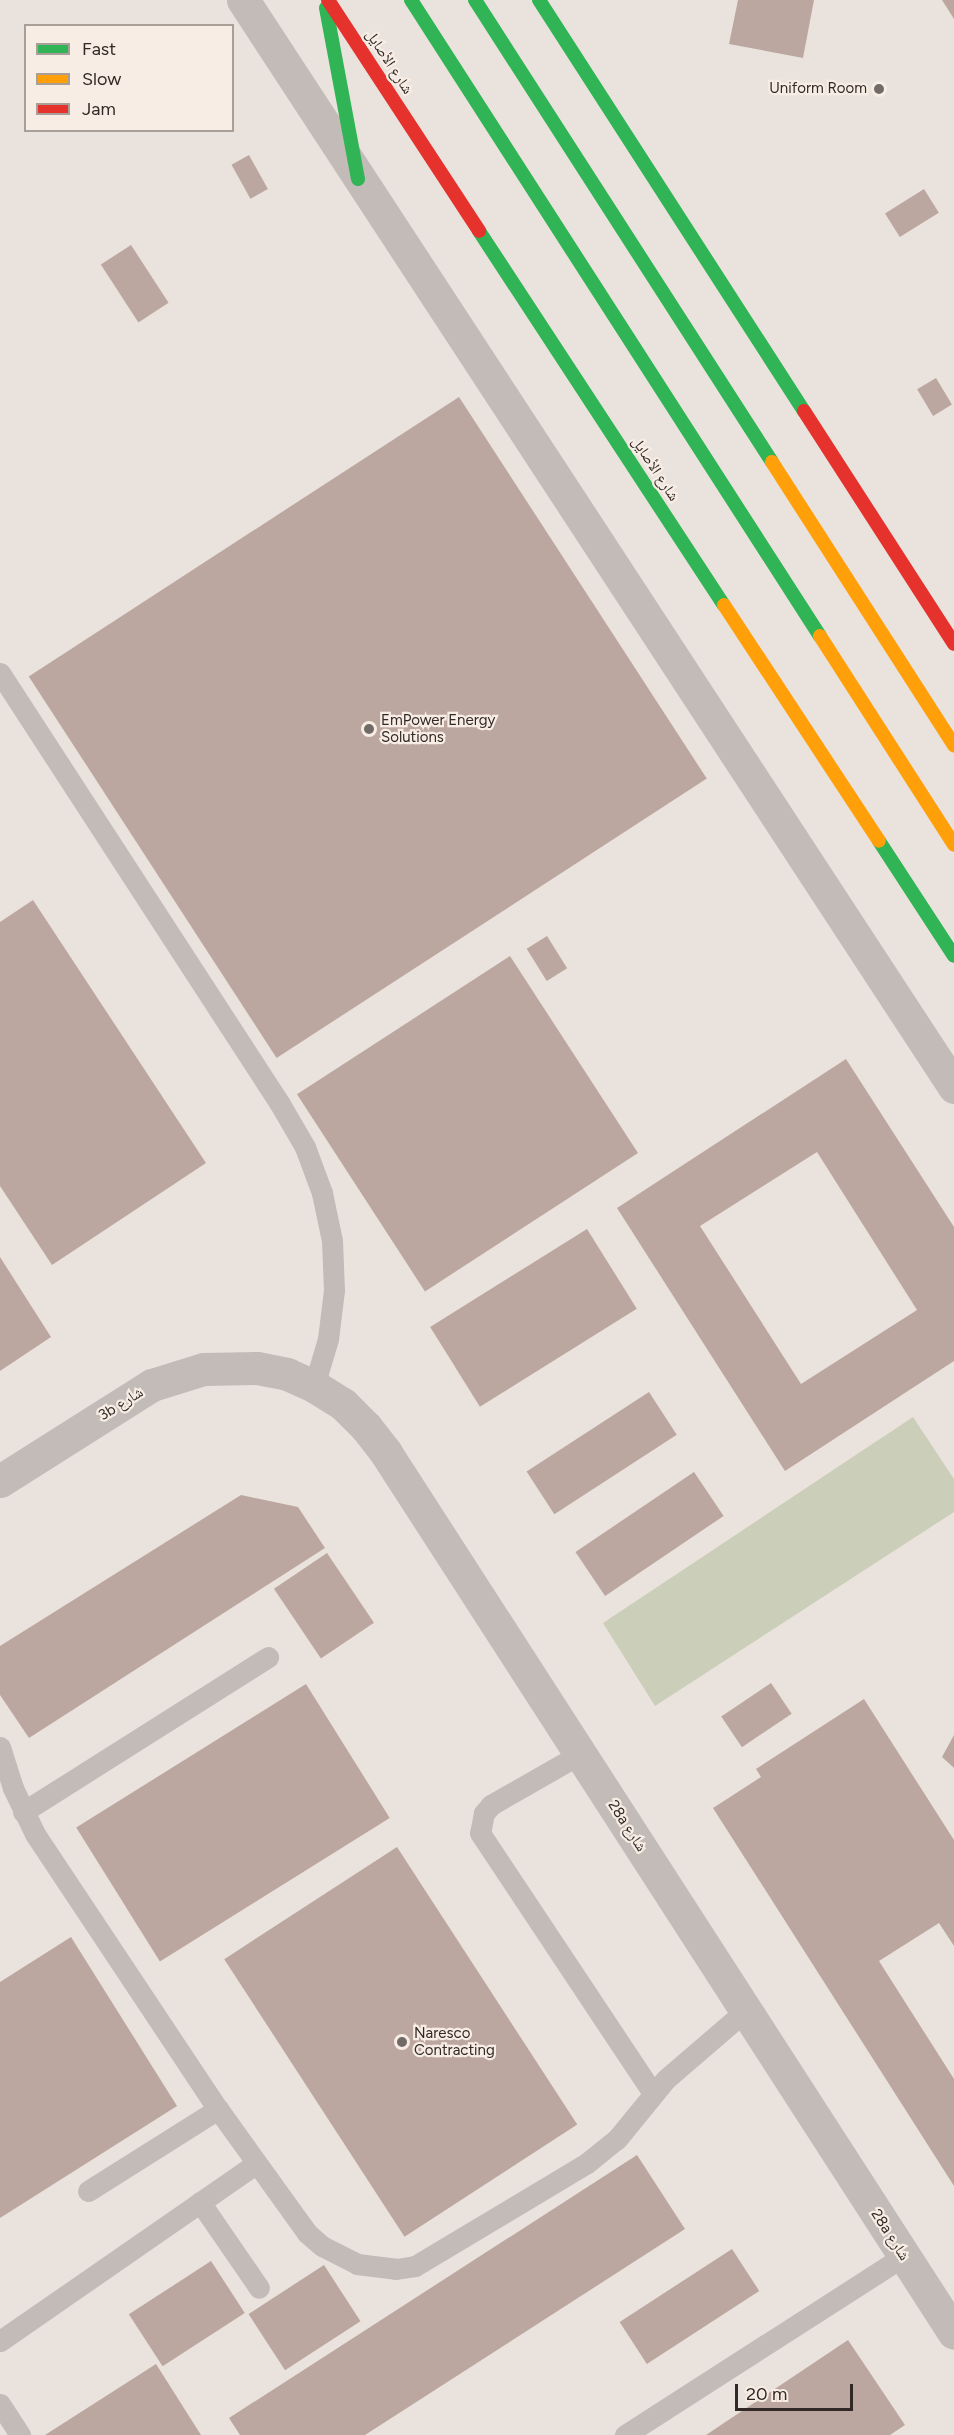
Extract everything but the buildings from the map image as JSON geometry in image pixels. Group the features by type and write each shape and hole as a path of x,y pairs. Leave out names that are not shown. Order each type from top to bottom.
{"street":[{"path":"243,0 954,1087"},
{"path":"327,0 358,179"},
{"name":"شارع الأصايل","path":"327,0 954,956"},
{"path":"411,0 954,845"},
{"path":"475,0 954,746"},
{"path":"539,0 954,644"},
{"name":"28a شارع","path":"257,1368 287,1374 314,1386 343,1404 366,1427 386,1453 954,2333"},
{"name":"3b شارع","path":"0,1481 152,1385 203,1369 257,1368"}],"lane":[{"path":"0,673 267,1084 305,1147 322,1193 332,1241 334,1290 328,1339 314,1386"},
{"path":"23,1812 268,1657"},
{"path":"0,1747 23,1812 218,2109 307,2234 322,2246 357,2264 396,2269 416,2266 603,2152 630,2124 652,2092 746,2011"},
{"path":"580,1754 491,1805 484,1813 480,1833 652,2092"},
{"path":"88,2191 218,2109"},
{"path":"0,2341 256,2164"},
{"path":"200,2202 259,2288"},
{"path":"625,2435 904,2256"},
{"path":"0,2404 20,2435"}],"green space":[{"path":"913,1417 954,1479 954,1512 655,1706 603,1623"}],"traffic: fast":[{"path":"411,0 820,636"},
{"path":"475,0 772,462"},
{"path":"539,0 804,411"},
{"path":"326,8 358,179"},
{"path":"479,231 724,605"},
{"path":"879,841 954,956"}],"traffic: slow":[{"path":"772,462 954,746"},
{"path":"724,605 879,841"},
{"path":"820,636 954,845"}],"traffic: jam":[{"path":"328,0 479,231"},
{"path":"804,411 954,644"}],"place":[{"name":"Uniform Room","path":"879,89"},
{"name":"EmPower Energy Solutions","path":"369,729"},
{"name":"Naresco Contracting","path":"402,2042"}]}
